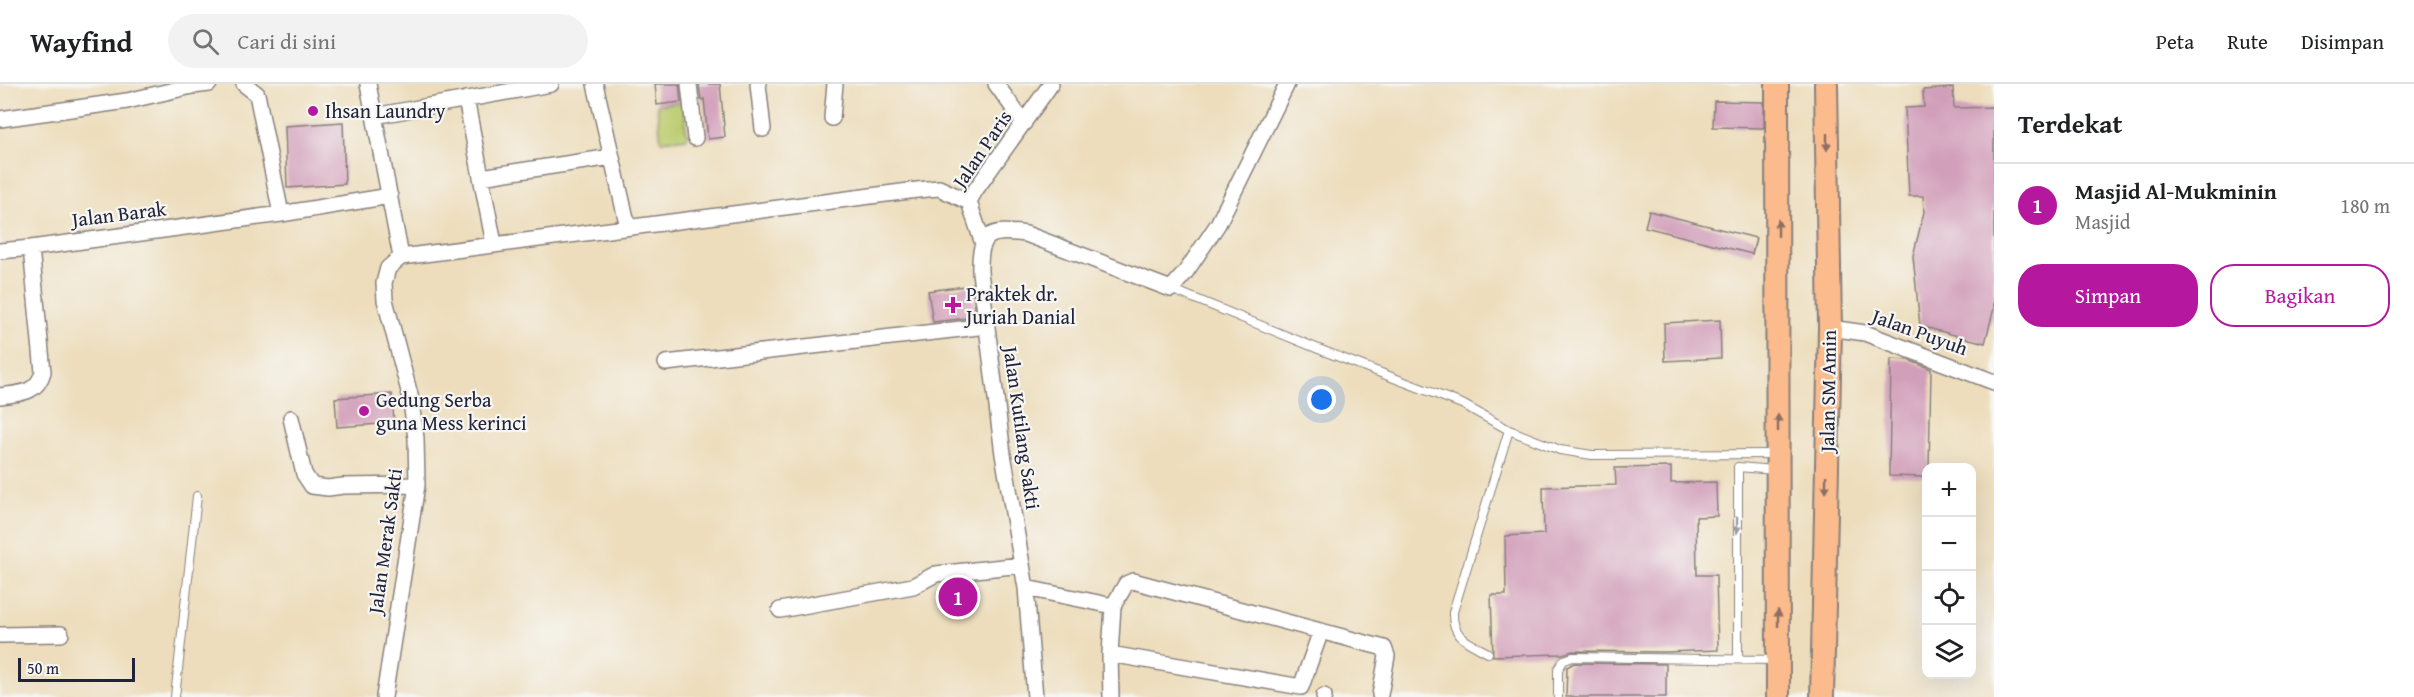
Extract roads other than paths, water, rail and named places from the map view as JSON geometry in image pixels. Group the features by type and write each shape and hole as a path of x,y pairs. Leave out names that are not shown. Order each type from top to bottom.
{"main road":[{"path":"1777,84 1778,697"},
{"name":"Jalan SM Amin","path":"1822,697 1830,328 1826,84"}],"street":[{"path":"0,119 127,101 209,84"},
{"path":"244,84 257,94 281,214"},
{"path":"368,84 400,256 939,188 969,202"},
{"path":"374,116 551,84"},
{"path":"594,84 628,227"},
{"path":"689,84 695,138"},
{"path":"758,84 763,129"},
{"path":"832,118 835,84"},
{"path":"996,84 1024,123"},
{"name":"Jalan Paris","path":"982,241 969,202 1051,84"},
{"path":"982,241 991,233 1003,231 1026,234 1171,289 1185,273 1218,224 1287,84"},
{"path":"466,99 494,244"},
{"path":"481,177 612,157"},
{"name":"Jalan Barak","path":"0,251 281,214 390,196"},
{"name":"Jalan Kutilang Sakti","path":"982,241 980,272 1003,454 1026,588 1035,697"},
{"path":"0,396 35,388 40,383 43,372 31,248"},
{"name":"Jalan Merak Sakti","path":"384,697 417,485 416,447 410,394 385,300 384,283 387,268 400,256"},
{"path":"666,363 987,326"},
{"name":"Jalan Puyuh","path":"1830,328 1864,333 1994,382"},
{"path":"291,418 304,474 312,486 328,488 417,485"},
{"path":"780,610 914,586 936,574 1022,565"},
{"path":"1111,697 1110,654 1113,606 1126,584 1133,581 1384,648 1387,656 1380,695"},
{"path":"1026,588 1113,606"},
{"path":"1110,654 1301,687 1321,631"},
{"path":"0,635 61,634"}],"lane":[{"path":"1171,289 1462,404 1509,430 1560,450 1592,455 1778,462"},
{"path":"1488,653 1461,638 1454,629 1453,612 1509,430"},
{"path":"1738,659 1738,467 1778,462"},
{"path":"175,697 197,496"},
{"path":"1558,697 1558,669 1563,660 1573,657 1778,660"}],"place":[{"name":"Ihsan Laundry","path":"313,111"},
{"name":"Praktek dr. Juriah Danial","path":"953,305"},
{"name":"Gedung Serba guna Mess kerinci","path":"364,411"},
{"name":"Masjid Al-Mukminin","path":"958,597"}]}
